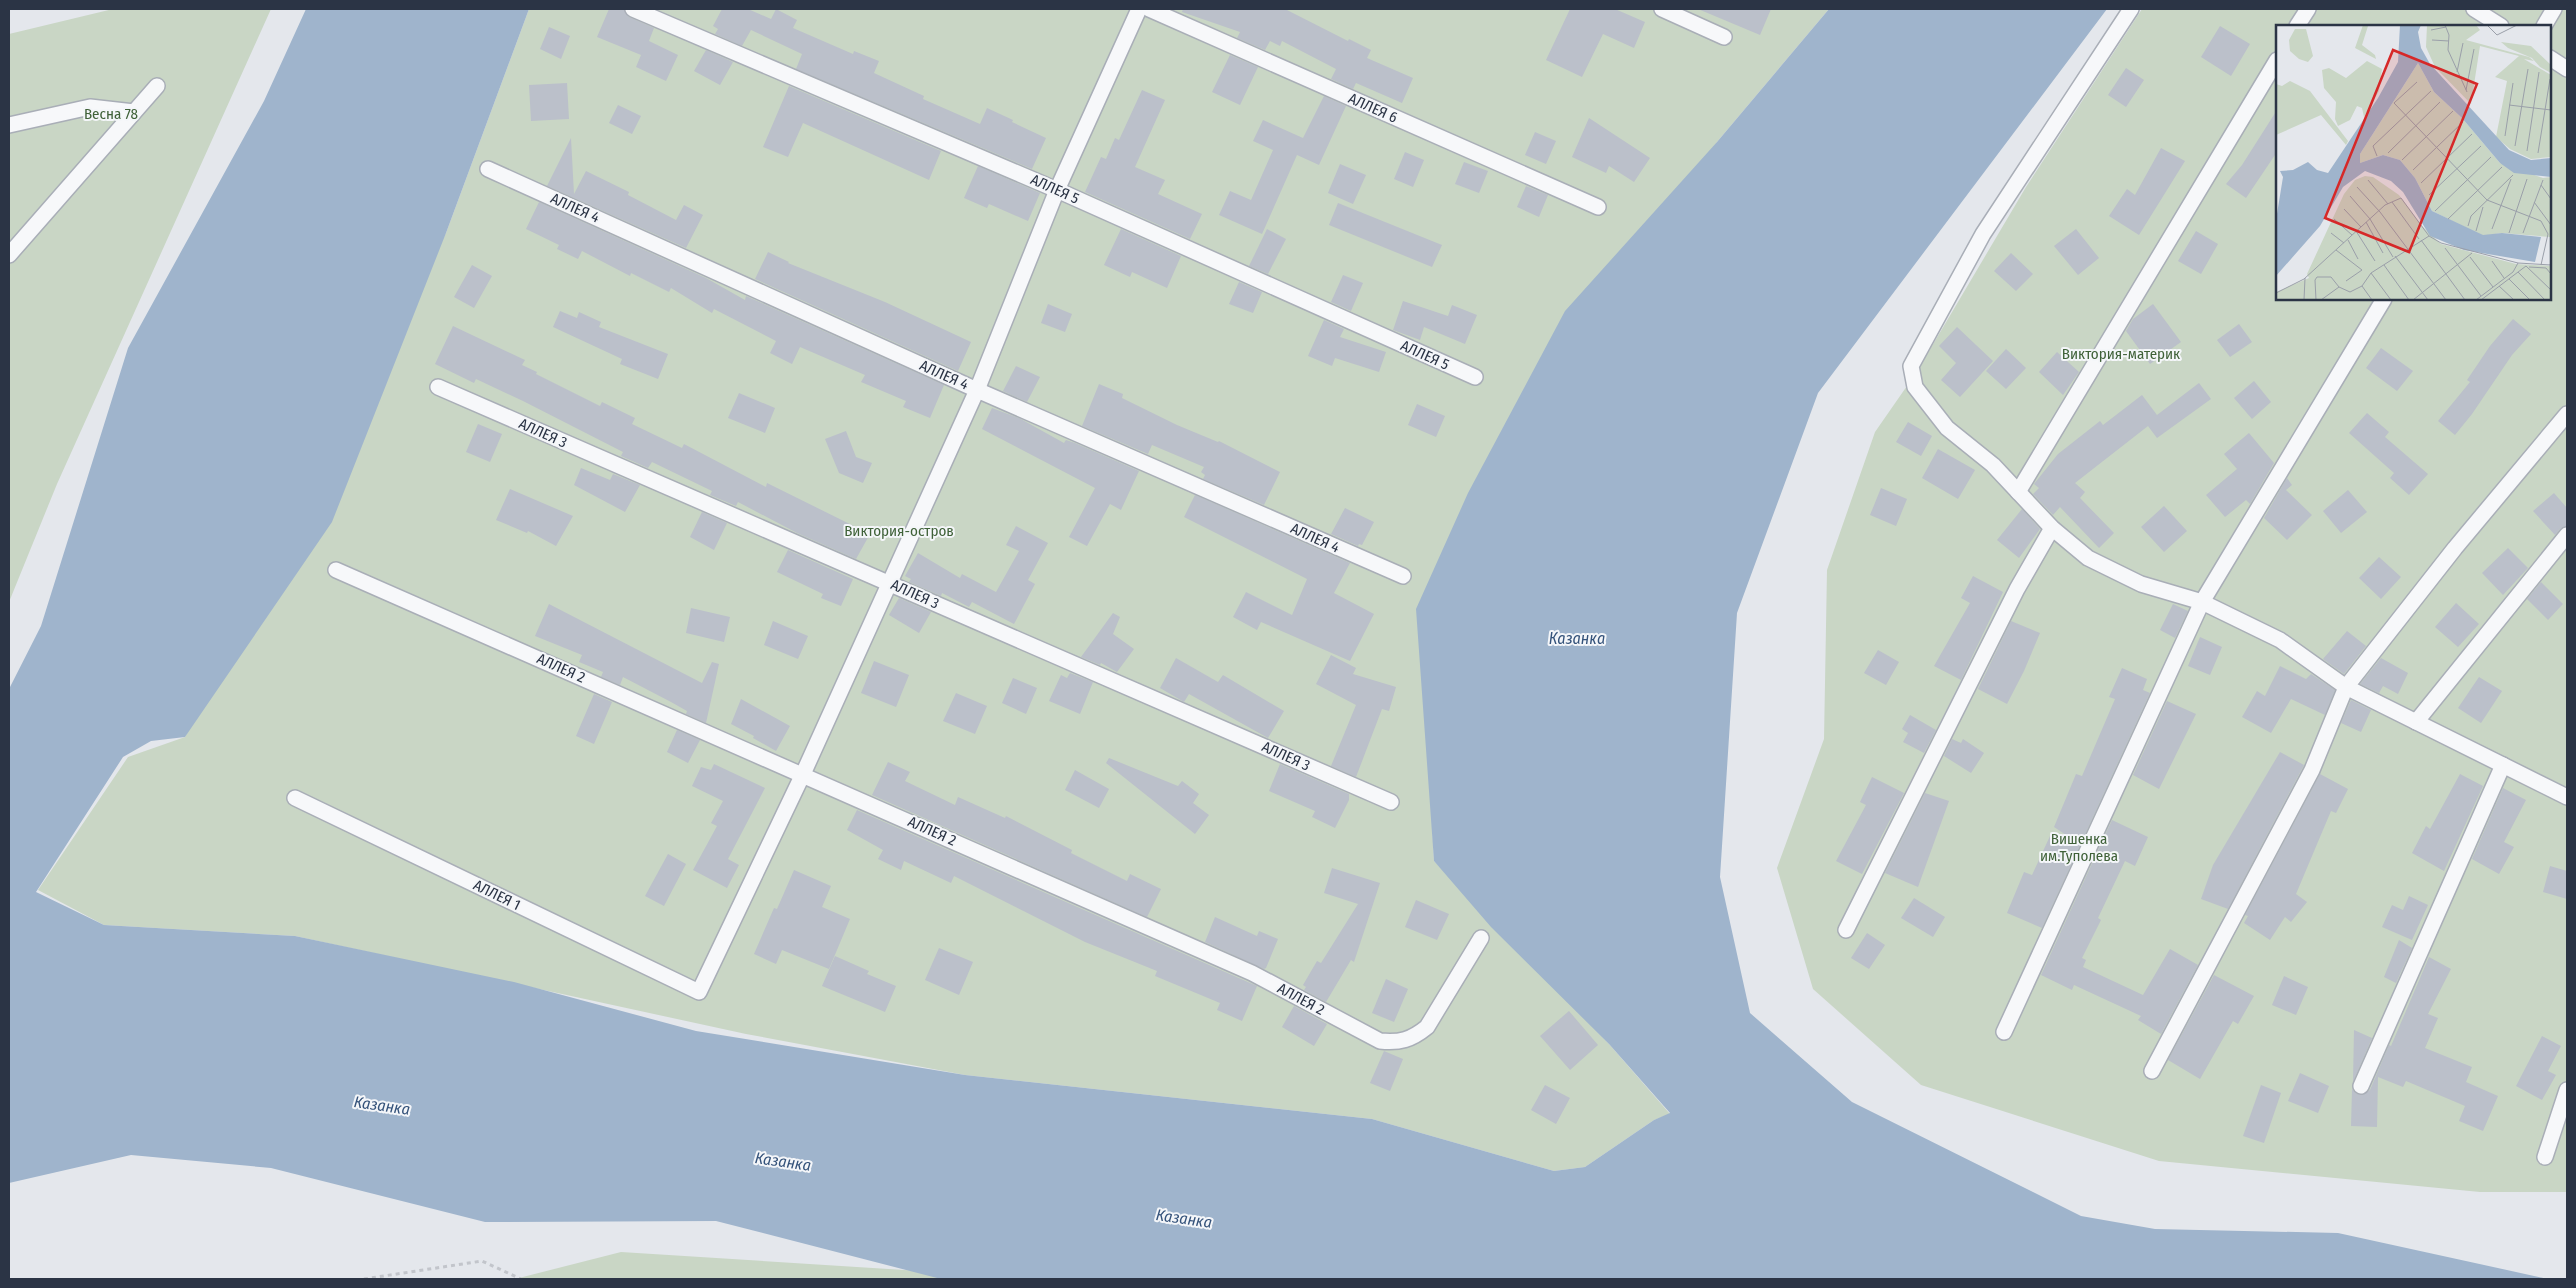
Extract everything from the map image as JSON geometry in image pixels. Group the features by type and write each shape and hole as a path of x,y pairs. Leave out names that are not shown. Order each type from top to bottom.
{"lane":[{"name":"АЛЛЕЯ 5","path":"633,9 1057,190 1475,377"},
{"path":"803,774 977,390 1057,190 1139,9"},
{"name":"АЛЛЕЯ 6","path":"1148,9 1598,207"},
{"path":"1662,9 1724,37"},
{"path":"2131,9 1984,234 1911,366 1915,387 1947,428 1992,465 2052,528 2088,558 2141,584 2202,602 2280,640 2346,687 2567,797"},
{"path":"2299,25 2308,9"},
{"path":"2474,9 2499,25"},
{"path":"2545,25 2554,9"},
{"path":"2551,59 2567,69"},
{"path":"2018,492 2276,62"},
{"path":"9,255 157,86"},
{"path":"9,125 90,108 134,112"},
{"name":"АЛЛЕЯ 4","path":"488,169 977,390 1403,576"},
{"path":"2004,1032 2202,602 2383,300"},
{"name":"АЛЛЕЯ 3","path":"438,387 1391,802"},
{"path":"2152,1071 2312,770 2346,687 2455,548 2567,414"},
{"path":"1846,930 2017,589 2052,528"},
{"path":"2416,722 2567,535"},
{"name":"АЛЛЕЯ 2","path":"336,570 1252,973 1380,1041 1397,1043 1414,1038 1427,1027 1481,938"},
{"path":"2361,1086 2503,765"},
{"name":"АЛЛЕЯ 1","path":"295,798 699,992 803,774"},
{"path":"2545,1157 2567,1090"}],"path":[{"path":"364,1279 482,1261 521,1279"}],"green space":[{"name":"Весна 78","path":"113,9 271,9 57,484 9,602 9,34"},
{"name":"Виктория-остров","path":"529,9 1829,9 1717,142 1428,745 1434,861 1609,1044 1670,1114 1654,1120 1585,1167 1554,1171 1372,1119 965,1075 746,1034 295,936 104,925 38,890 128,757 185,737 446,233"},
{"name":"Вишенка им.Туполева","path":"2142,9 2567,9 2567,1192 2480,1192 2159,1161 1921,1085 1813,989 1777,868 1824,739 1827,570 1875,432 1916,373 2026,187"},
{"path":"621,1252 920,1271 942,1279 515,1279"}],"water":[{"name":"Казанка","path":"306,9 529,9 446,233 332,522 185,737 151,741 123,757 36,892 104,925 295,936 514,982 696,1031 965,1075 1372,1119 1554,1171 1585,1167 1654,1120 1670,1113 1609,1044 1491,927 1434,861 1416,609 1468,493 1565,311 1717,142 1829,9 2107,9 1818,393 1737,613 1720,877 1750,1013 1852,1102 2081,1216 2155,1229 2338,1233 2548,1279 941,1279 716,1221 485,1222 271,1168 131,1155 9,1183 9,689 41,626 128,348 264,101"}],"building":[{"path":"609,9 624,9 629,17 654,28 649,41 678,55 666,81 636,67 641,55 597,37"},
{"path":"722,9 748,9 771,19 776,9 797,20 793,28 853,54 854,51 879,61 874,73 924,96 923,99 980,124 987,108 1013,120 1012,122 1046,138 1032,169 796,69 802,54 751,30 742,46 715,34 718,29 713,26"},
{"path":"1183,9 1285,9 1348,41 1349,39 1371,50 1367,58 1413,78 1402,103 1356,83 1353,89 1331,79 1336,69 1282,41 1280,46 1270,41 1265,50 1237,38 1240,32 1182,12"},
{"path":"1570,9 1615,9 1645,22 1634,48 1603,34 1582,77 1546,60"},
{"path":"1698,9 1771,9 1760,35"},
{"path":"2220,26 2250,44 2231,76 2201,57"},
{"path":"549,27 570,36 561,59 540,49"},
{"path":"706,50 733,62 720,85 694,71"},
{"path":"1230,55 1258,67 1240,105 1212,92"},
{"path":"2126,68 2144,80 2126,107 2108,95"},
{"path":"567,83 569,119 531,121 529,85"},
{"path":"789,86 941,151 929,180 803,123 788,157 763,147"},
{"path":"1142,90 1165,100 1135,167 1165,180 1158,194 1202,214 1190,239 1085,192 1101,157 1106,159 1115,138 1119,140"},
{"path":"1324,96 1346,106 1319,165 1297,155 1262,234 1219,215 1230,191 1251,200 1273,150 1253,141 1263,120 1303,138"},
{"path":"618,105 641,116 632,134 609,123"},
{"path":"2276,112 2276,153 2246,198 2226,184 2242,165"},
{"path":"1589,118 1650,158 1634,182 1609,166 1606,173 1572,157"},
{"path":"1535,132 1556,141 1546,164 1525,155"},
{"path":"571,138 574,194 586,171 629,192 628,195 676,220 684,205 703,215 686,248 547,186"},
{"path":"2161,148 2185,161 2139,235 2109,216 2127,189 2135,195"},
{"path":"1405,152 1424,160 1413,187 1394,179"},
{"path":"1464,162 1488,171 1479,193 1455,184"},
{"path":"1340,164 1366,175 1353,204 1328,193"},
{"path":"978,166 1040,193 1028,221 989,204 987,208 964,198"},
{"path":"1526,186 1548,195 1539,217 1517,207"},
{"path":"539,202 706,278 745,300 746,296 944,385 930,418 903,407 906,401 861,382 865,375 800,347 792,364 770,353 776,341 714,309 712,313 671,288 669,292 631,273 630,276 582,251 578,259 557,249 559,245 526,229"},
{"path":"1338,203 1442,245 1432,267 1329,225"},
{"path":"1121,229 1181,256 1167,288 1132,272 1130,277 1104,265"},
{"path":"1267,229 1286,239 1268,274 1249,266"},
{"path":"2076,229 2099,258 2078,275 2054,246"},
{"path":"2196,231 2218,244 2201,274 2178,261"},
{"path":"768,252 788,263 885,302 971,342 958,371 755,279"},
{"path":"2011,253 2033,274 2016,291 1994,271"},
{"path":"472,265 492,276 474,308 454,297"},
{"path":"1343,275 1363,283 1351,311 1331,302"},
{"path":"1239,282 1262,292 1253,313 1229,304"},
{"path":"1403,301 1448,316 1452,305 1477,315 1465,344 1424,327 1420,340 1393,330"},
{"path":"1048,304 1072,314 1065,332 1041,323"},
{"path":"2153,304 2181,342 2150,364 2126,331 2133,319"},
{"path":"560,311 577,318 579,312 601,322 599,327 668,354 658,379 620,364 622,359 553,327"},
{"path":"2513,319 2531,334 2512,355 2472,414 2455,435 2438,421 2470,382 2467,380 2490,346"},
{"path":"1324,320 1344,329 1340,337 1386,352 1379,372 1335,358 1332,366 1308,356"},
{"path":"2239,324 2252,342 2230,357 2217,340"},
{"path":"453,326 525,360 522,365 537,372 536,374 600,406 602,402 635,418 632,424 682,448 684,444 766,487 767,483 870,534 856,559 797,533 738,502 736,506 710,495 712,491 652,462 648,468 621,456 623,452 523,401 476,379 474,383 435,364"},
{"path":"1957,327 1993,361 1960,397 1941,380 1956,363 1939,346"},
{"path":"2381,348 2413,371 2397,391 2366,368"},
{"path":"2006,349 2026,368 2006,389 1986,371"},
{"path":"2057,352 2079,372 2063,395 2039,372"},
{"path":"1016,366 1040,377 1027,402 1003,391"},
{"path":"2254,381 2271,402 2252,419 2234,398"},
{"path":"2199,383 2211,399 2157,438 2148,426 2075,483 2085,492 2080,498 2114,533 2099,548 2060,507 2053,515 2033,494 2039,488 2034,484 2058,454 2100,421 2103,425 2142,395 2157,415"},
{"path":"1099,384 1123,394 1122,398 1177,425 1219,441 1280,472 1264,505 1203,479 1205,475 1201,472 1204,467 1152,445 1148,454 1082,426"},
{"path":"739,393 775,408 765,433 728,418"},
{"path":"1417,404 1445,416 1436,437 1408,425"},
{"path":"992,408 1019,418 1064,443 1066,440 1075,443 1139,471 1121,510 1110,504 1087,546 1069,537 1095,488 982,429"},
{"path":"2367,413 2389,432 2385,437 2428,474 2409,495 2390,478 2394,473 2349,433"},
{"path":"1908,422 1932,436 1921,456 1896,442"},
{"path":"478,424 502,434 490,462 466,452"},
{"path":"846,431 856,457 872,463 863,483 839,473 825,439"},
{"path":"2249,433 2274,463 2250,504 2246,500 2225,517 2206,495 2237,469 2224,454"},
{"path":"1938,449 1975,470 1958,499 1922,478"},
{"path":"581,468 610,480 613,474 640,485 625,512 574,485"},
{"path":"2287,478 2292,485 2286,490 2312,515 2287,540 2264,518"},
{"path":"1881,488 1907,499 1896,526 1870,515"},
{"path":"510,489 573,516 556,546 528,531 527,533 496,520"},
{"path":"2348,490 2367,512 2341,533 2323,511"},
{"path":"2554,493 2567,508 2567,526 2560,529 2555,535 2533,511"},
{"path":"1195,495 1350,563 1334,593 1374,614 1350,661 1261,622 1257,630 1233,617 1246,592 1292,615 1307,579 1184,517"},
{"path":"2164,506 2187,531 2164,552 2141,527"},
{"path":"1345,508 1374,522 1362,545 1359,544 1358,546 1331,534"},
{"path":"2022,509 2040,529 2019,558 1997,540"},
{"path":"702,512 727,523 714,550 690,537"},
{"path":"1016,526 1048,543 1028,580 1035,584 1014,624 972,602 969,607 942,593 941,596 909,582 911,579 905,576 918,553 960,578 962,574 996,592 1019,551 1006,545"},
{"path":"2508,548 2528,568 2503,595 2482,573"},
{"path":"788,550 853,579 841,606 821,598 823,594 777,572"},
{"path":"2379,557 2401,577 2381,599 2359,578"},
{"path":"1973,576 2003,592 1961,680 1934,666 1970,603 1961,598"},
{"path":"2541,582 2563,604 2548,620 2527,599"},
{"path":"899,598 931,612 919,633 889,615"},
{"path":"2456,603 2479,624 2458,647 2435,627"},
{"path":"549,604 702,683 712,662 719,664 706,723 686,714 687,711 623,677 620,685 601,677 603,672 579,662 582,655 535,636"},
{"path":"2173,604 2188,611 2175,638 2160,630"},
{"path":"691,608 730,617 724,642 686,633"},
{"path":"1113,613 1120,617 1113,634 1134,649 1117,672 1101,663 1100,665 1081,657"},
{"path":"773,621 808,636 798,659 764,645"},
{"path":"2011,621 2040,633 2024,671 2007,704 1978,689"},
{"path":"2347,631 2366,646 2344,674 2323,659"},
{"path":"2200,637 2222,647 2210,675 2188,666"},
{"path":"1878,650 1899,662 1886,685 1864,673"},
{"path":"1331,655 1356,668 1353,674 1396,687 1389,711 1382,709 1356,777 1331,766 1356,705 1316,684"},
{"path":"1176,658 1218,682 1223,675 1284,711 1268,738 1189,694 1184,702 1160,688"},
{"path":"2381,658 2408,673 2398,694 2383,686 2379,693 2360,684"},
{"path":"874,661 909,675 896,707 861,693"},
{"path":"2280,666 2306,679 2311,674 2335,690 2325,715 2291,699 2271,733 2242,717 2257,691 2265,696"},
{"path":"2122,668 2147,679 2143,690 2150,693 2042,928 2007,913 2024,872 2032,875 2050,836 2063,840 2066,835 2054,827 2076,774 2082,776 2115,699 2109,697"},
{"path":"1070,673 1093,682 1080,714 1049,701 1061,675 1067,678"},
{"path":"2479,677 2502,691 2481,723 2458,708"},
{"path":"1013,678 1037,688 1026,714 1002,703"},
{"path":"956,693 987,706 975,734 943,721"},
{"path":"594,694 612,702 594,744 576,736"},
{"path":"741,699 790,726 776,751 753,738 754,736 731,724"},
{"path":"2351,700 2371,710 2361,732 2341,723"},
{"path":"2167,701 2196,714 2159,789 2133,775"},
{"path":"1910,715 1936,730 1924,753 1903,742 1908,733 1902,729"},
{"path":"677,730 700,740 688,763 667,752"},
{"path":"1952,739 1961,743 1963,739 1984,753 1971,773 1944,756"},
{"path":"2280,752 2304,765 2228,909 2201,899 2213,865"},
{"path":"1109,758 1178,786 1182,781 1199,794 1193,803 1209,815 1195,834 1106,763"},
{"path":"888,762 910,772 905,781 955,805 958,797 1005,818 1006,816 1072,850 1071,853 1127,881 1130,874 1161,889 1147,917 872,795"},
{"path":"714,764 765,788 728,859 739,865 727,888 693,870 717,826 711,823 723,801 692,786 701,767 711,770"},
{"path":"1280,764 1349,794 1349,800 1335,828 1312,817 1315,811 1269,791"},
{"path":"1075,770 1109,789 1099,808 1065,790"},
{"path":"2320,774 2348,789 2336,813 2331,811 2296,894 2307,902 2291,922 2285,917 2270,940 2244,923 2248,916 2245,915"},
{"path":"2460,774 2483,786 2444,871 2412,853 2426,826 2430,829"},
{"path":"1872,777 1904,793 1862,874 1836,861 1866,805 1860,802"},
{"path":"2503,788 2526,800 2504,842 2514,847 2499,874 2472,859"},
{"path":"1925,793 1949,801 1918,887 1885,873"},
{"path":"857,810 1257,986 1242,1021 1217,1010 1220,1003 1155,976 1157,971 1085,942 954,876 951,883 904,861 901,870 878,859 883,850 847,830"},
{"path":"2112,820 2148,837 2135,866 2125,861 2098,918 2101,920 2082,958 2086,960 2083,967 2143,995 2170,949 2198,965 2161,1034 2138,1020 2141,1016 2074,985 2072,990 2041,975"},
{"path":"668,854 686,864 664,906 645,896"},
{"path":"2550,866 2567,871 2567,899 2543,892"},
{"path":"1332,868 1380,883 1354,962 1351,960 1326,1002 1304,990 1306,987 1303,985 1317,961 1321,963 1358,904 1324,893"},
{"path":"794,870 831,886 822,907 850,919 829,969 782,950 776,964 754,954 774,908 777,909"},
{"path":"2409,896 2428,905 2412,940 2382,927 2392,905 2403,910"},
{"path":"1914,898 1945,917 1933,937 1901,918"},
{"path":"1416,900 1449,914 1437,940 1405,927"},
{"path":"1215,917 1257,936 1259,931 1278,939 1266,968 1264,969 1205,942"},
{"path":"1867,933 1885,945 1869,969 1851,958"},
{"path":"2399,940 2412,948 2396,983 2384,977"},
{"path":"939,948 973,962 959,995 925,980"},
{"path":"835,956 869,971 867,974 896,986 885,1012 822,986"},
{"path":"2429,957 2451,969 2428,1014 2438,1018 2425,1048 2472,1067 2466,1082 2498,1096 2483,1131 2459,1121 2465,1106 2406,1081 2403,1087 2378,1077 2377,1127 2351,1126 2352,1089 2357,1094 2362,1095 2370,1090"},
{"path":"2214,975 2254,996 2238,1024 2233,1021 2200,1079 2168,1060"},
{"path":"2284,976 2308,987 2296,1015 2272,1005"},
{"path":"1386,979 1408,989 1394,1022 1372,1013"},
{"path":"1294,1006 1327,1024 1314,1046 1282,1027"},
{"path":"1569,1011 1598,1045 1570,1070 1540,1036"},
{"path":"2354,1030 2372,1038 2353,1082"},
{"path":"2542,1036 2561,1046 2548,1071 2556,1075 2542,1100 2516,1086"},
{"path":"1384,1051 1403,1059 1390,1091 1370,1083"},
{"path":"2300,1073 2329,1086 2318,1113 2288,1101"},
{"path":"1545,1085 1570,1098 1556,1124 1531,1110"},
{"path":"2261,1085 2281,1093 2264,1143 2243,1136"}],"park label":[{"name":"Виктория-материк","path":"2121,354"}]}
